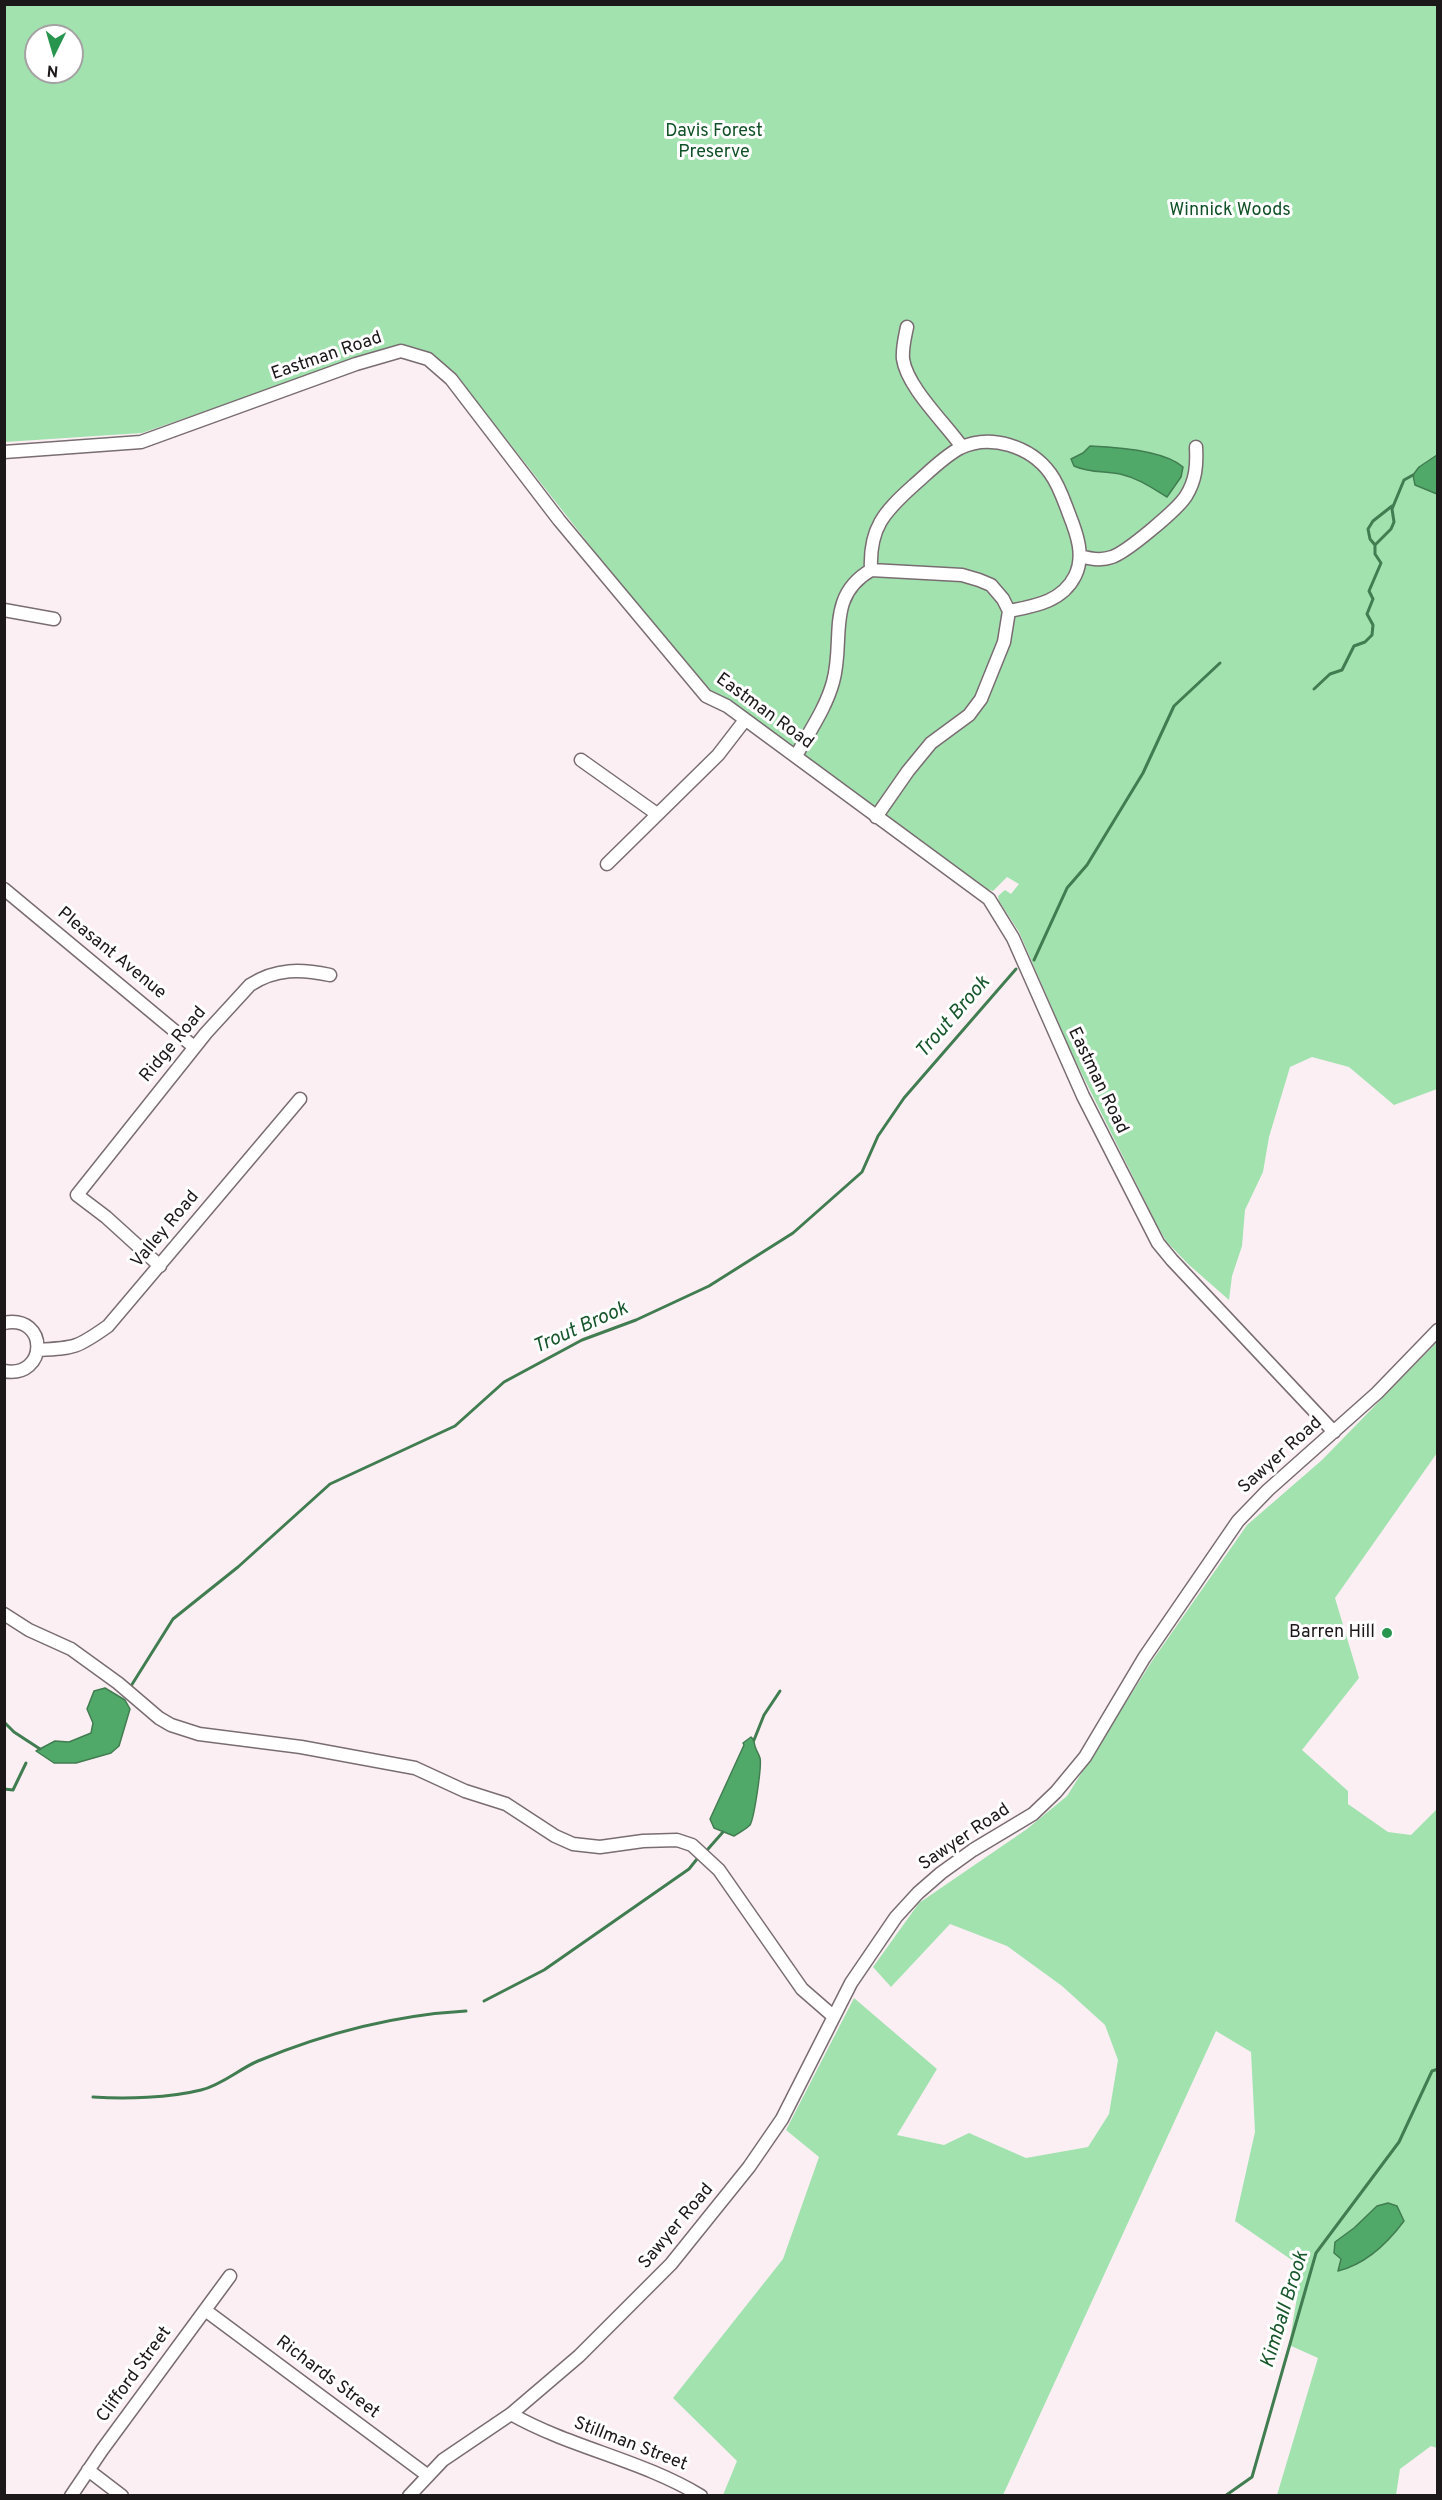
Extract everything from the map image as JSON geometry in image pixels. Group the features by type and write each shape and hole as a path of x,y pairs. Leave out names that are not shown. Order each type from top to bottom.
{"street":[{"path":"907,327 903,354 907,370 922,397 962,447"},
{"name":"Eastman Road","path":"4,452 141,442 383,355 401,351 420,354 436,364 451,379 559,520 706,696 727,706 989,899 1013,938 1083,1096 1158,1243 1334,1432"},
{"path":"871,570 870,553 875,529 888,509 947,457 962,447 985,442 1002,443 1030,453 1051,474 1075,529 1080,556 1075,576 1061,594 1044,603 1009,611"},
{"path":"1080,556 1092,559 1112,557 1178,508 1195,476 1196,447"},
{"path":"796,756 832,684 837,665 837,622 846,593 862,575 871,570 962,575 991,585 1003,599 1009,611 1004,642 981,699 969,715 931,743 876,817"},
{"path":"4,610 54,619"},
{"path":"607,864 657,814 672,803 718,755 745,720"},
{"path":"581,760 657,814"},
{"name":"Pleasant Avenue","path":"4,889 194,1047"},
{"name":"Ridge Road","path":"160,1266 114,1224 77,1195 194,1047 242,992 259,980 276,973 303,969 330,975"},
{"name":"Valley Road","path":"38,1350 72,1348 82,1344 108,1326 300,1099"},
{"path":"4,1323 15,1322 31,1329 36,1336 38,1350 35,1358 24,1370 4,1371"},
{"name":"Sawyer Road","path":"409,2496 427,2475 459,2447 509,2415 579,2356 634,2304 708,2221 782,2120 850,1983 882,1935 918,1893 973,1850 1033,1814 1056,1792 1084,1757 1144,1658 1238,1521 1268,1490 1377,1394 1437,1330"},
{"path":"4,1614 29,1630 71,1649 171,1725 199,1734 353,1755 415,1768 465,1791 506,1804 555,1836 573,1844 600,1847 644,1840 677,1840 692,1845 719,1870 802,1989 833,2016"},
{"name":"Clifford Street","path":"71,2496 230,2276"},
{"name":"Richards Street","path":"205,2310 427,2475"},
{"name":"Stillman Street","path":"509,2415 543,2431 674,2481 701,2496"},
{"path":"88,2470 122,2496"}],"green space":[{"path":"5,5 1437,5 1437,1089 1394,1105 1349,1067 1312,1057 1290,1067 1269,1137 1263,1172 1245,1210 1242,1246 1232,1276 1229,1300 1188,1264 1166,1241 1158,1227 1071,1052 1019,932 999,901 998,896 1005,890 1011,894 1019,884 1007,877 993,891 987,889 712,692 617,580 452,370 421,354 403,349 386,349 142,433 5,442"},
{"path":"1437,1342 1437,1453 1335,1598 1359,1678 1302,1750 1348,1791 1348,1804 1388,1832 1411,1835 1437,1809 1437,2448 1431,2446 1400,2469 1396,2495 1277,2495 1318,2358 1289,2345 1302,2267 1235,2221 1255,2132 1251,2052 1216,2031 1003,2495 723,2495 737,2461 673,2398 783,2259 819,2157 786,2130 854,1998 937,2069 897,2135 944,2145 969,2133 1026,2158 1088,2147 1109,2114 1118,2060 1105,2025 1062,1986 1007,1946 950,1924 891,1987 873,1967 919,1903 1027,1829 1067,1796 1152,1661 1247,1525 1322,1460"}],"shaded area":[{"path":"1090,446 1139,450 1164,457 1183,467 1181,477 1167,497 1127,476 1085,470 1074,466 1071,459 1083,453"},
{"path":"1437,455 1437,494 1415,485 1413,475 1419,467"},
{"path":"105,1688 125,1700 130,1709 119,1746 111,1753 76,1763 54,1763 36,1751 55,1741 69,1742 91,1733 93,1723 87,1709 94,1691"},
{"path":"751,1737 760,1758 752,1821 734,1836 714,1828 710,1819 743,1743"},
{"path":"1388,2203 1397,2206 1404,2221 1375,2252 1358,2263 1338,2271 1341,2259 1334,2253 1335,2242 1377,2206"}],"waterway":[{"path":"1314,689 1330,674 1342,670 1354,646 1365,642 1372,635 1373,625 1367,614 1373,599 1369,591 1381,563 1375,554 1375,545 1391,529 1394,522 1392,509 1404,480 1413,475"},
{"path":"1375,545 1370,539 1368,529 1373,521 1392,506"},
{"name":"Trout Brook","path":"1034,960 1067,888 1087,865 1143,773 1174,706 1220,663"},
{"name":"Trout Brook","path":"131,1686 173,1619 238,1567 330,1484 455,1426 504,1382 582,1340 636,1320 709,1286 793,1233 862,1172 878,1136 904,1098 1016,969"},
{"path":"754,1740 764,1715 780,1691"},
{"path":"4,1722 14,1732 40,1749"},
{"name":"Trout Brook","path":"4,1789 13,1790 26,1763"},
{"path":"708,1849 723,1832"},
{"path":"484,2001 544,1970 689,1869 697,1859"},
{"path":"93,2097 147,2097 201,2090 258,2061 334,2034 387,2021 466,2011"},
{"name":"Kimball Brook","path":"1225,2496 1252,2477 1316,2253 1399,2142 1432,2071 1438,2069"}],"place":[{"name":"Barren Hill","path":"1387,1633"}],"park label":[{"name":"Davis Forest Preserve","path":"714,142"},
{"name":"Winnick Woods","path":"1230,211"}]}
